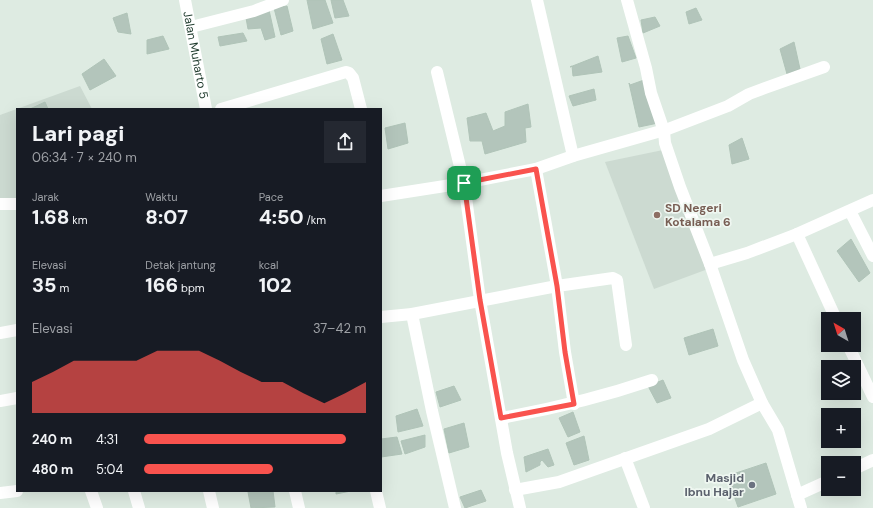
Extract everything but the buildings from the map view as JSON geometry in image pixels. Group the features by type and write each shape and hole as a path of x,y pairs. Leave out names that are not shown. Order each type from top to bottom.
{"street":[{"name":"Jalan Muharto 5","path":"185,0 206,108"},
{"path":"191,27 254,11 284,0"},
{"path":"537,0 573,156"},
{"path":"627,0 646,68 651,93 664,131 665,143 680,187 710,264 742,360 762,403 778,430 801,508"},
{"path":"382,193 464,183 536,169 573,156 664,131 728,106 765,88 824,67"},
{"path":"224,108 346,72 351,74 353,78 361,108"},
{"path":"437,72 464,183 480,300 501,418 520,508"},
{"path":"536,169 557,286 564,346 574,404"},
{"path":"710,264 747,253 797,234 873,200"},
{"path":"0,204 16,204"},
{"path":"850,211 873,256"},
{"path":"797,234 833,312"},
{"path":"382,317 412,314 557,286 613,278 617,280 626,345"},
{"path":"412,314 432,411 455,508"},
{"path":"0,334 16,330"},
{"path":"851,352 873,397"},
{"path":"501,418 574,404 611,394 652,380"},
{"path":"0,401 16,398"},
{"path":"515,490 559,482 709,429 762,403"},
{"path":"626,458 644,508"},
{"path":"861,466 873,460"},
{"path":"797,495 821,484"},
{"path":"0,493 16,491"},
{"path":"92,492 97,508"},
{"path":"134,492 139,508"},
{"path":"209,492 213,508"},
{"path":"295,492 299,508"},
{"path":"376,492 380,508"}],"shaded area":[{"path":"80,86 91,108 19,108"},
{"path":"16,109 16,200 0,199 0,115"},
{"name":"SD Negeri Kotalama 6","path":"663,150 708,269 654,289 605,162"}],"place":[{"name":"SD Negeri Kotalama 6","path":"657,215"},
{"name":"Masjid Ibnu Hajar","path":"752,485"}],"route":[{"path":"536,169 557,286 562,334 574,404 501,418 480,300 464,183 536,169"}]}
